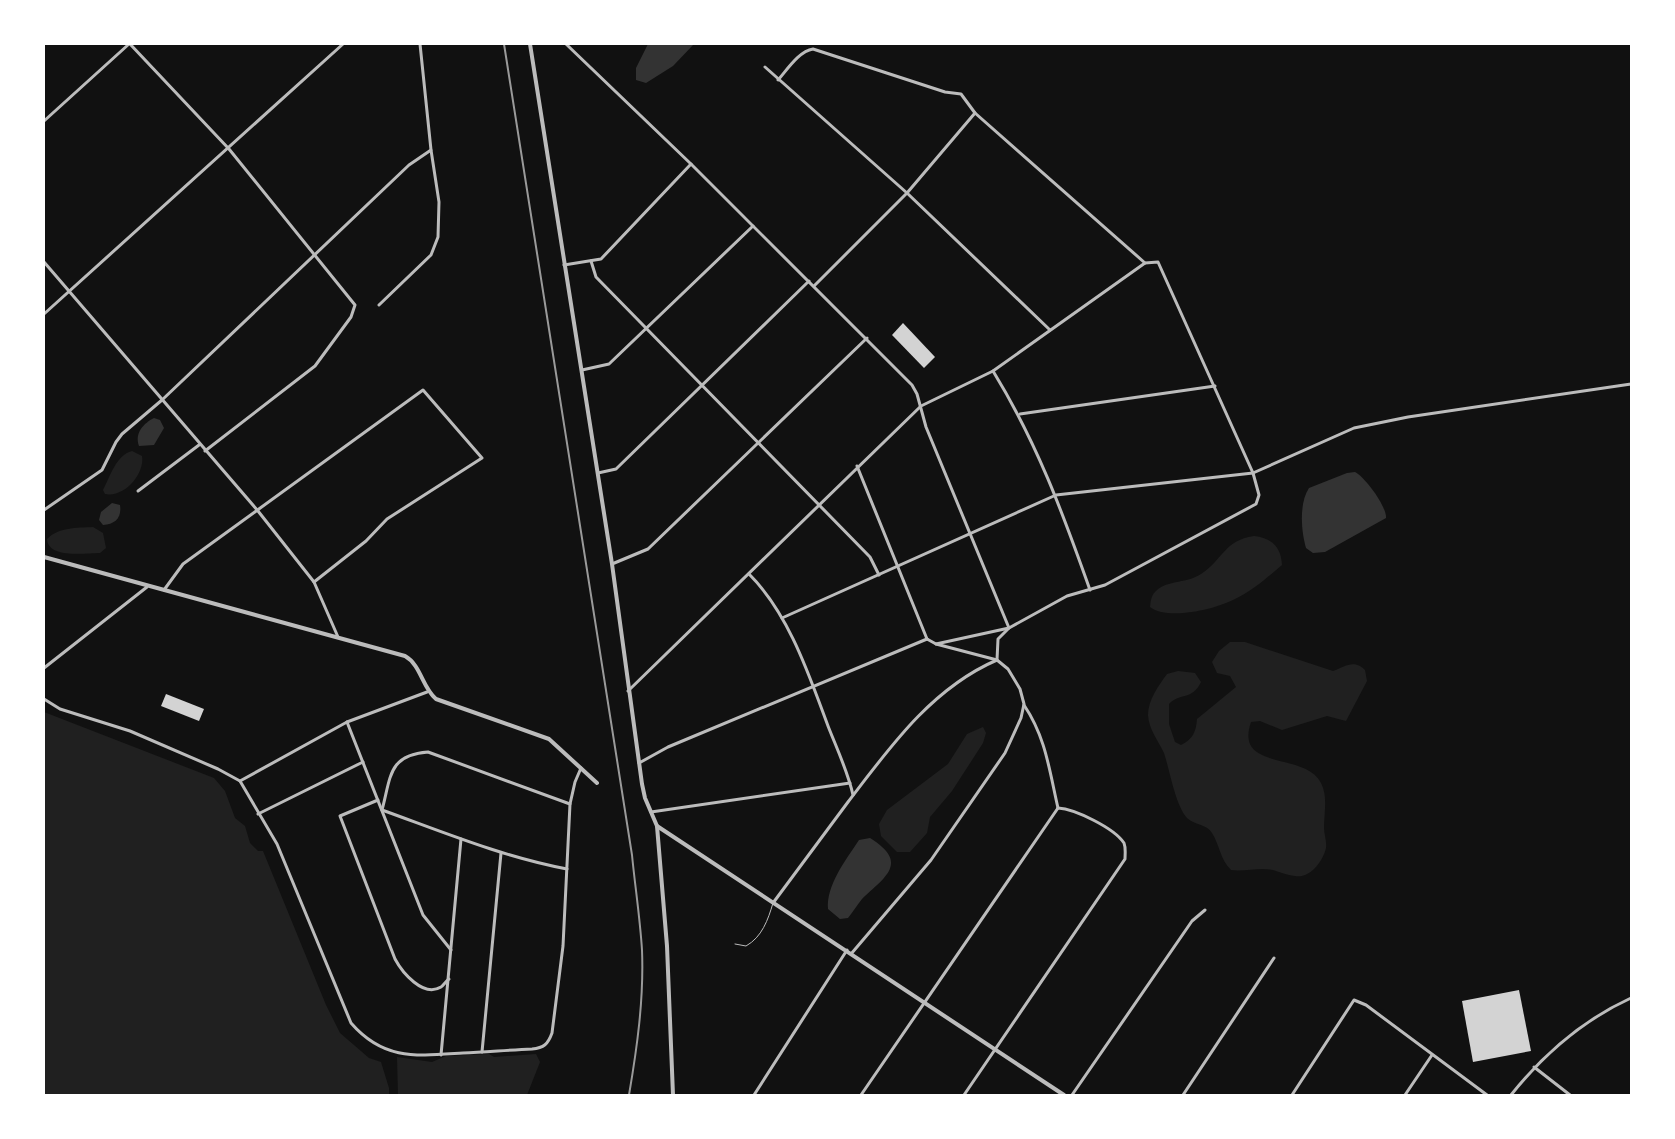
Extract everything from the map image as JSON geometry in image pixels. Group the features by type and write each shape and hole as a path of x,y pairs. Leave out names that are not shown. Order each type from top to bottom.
{"street":[{"path":"44,121 129,44 229,149 355,305 351,318 315,366 205,451"},
{"path":"44,314 344,44"},
{"path":"379,305 431,255 436,247 439,202 431,150 420,44"},
{"path":"530,44 612,564 639,764 645,798 657,826 667,946 672,1095"},
{"path":"566,44 691,164 912,385 921,406 926,427 1009,628"},
{"path":"778,80 802,54 807,50 813,50 945,92 961,94 975,113 1145,263"},
{"path":"765,67 907,193 1050,330"},
{"path":"814,286 907,193 975,113"},
{"path":"44,510 102,470 122,434 162,400 409,165 431,150"},
{"path":"564,265 601,259 691,164"},
{"path":"582,370 609,364 753,226"},
{"path":"591,260 596,277 870,557 879,575"},
{"path":"44,262 199,445 258,511 314,582 338,637"},
{"path":"628,691 857,466 921,406 993,371 1145,263 1158,262 1253,473 1258,495 1256,504 1105,585 1067,596 1009,628 998,639 997,660"},
{"path":"598,473 616,469 809,281"},
{"path":"612,564 648,549 867,338"},
{"path":"993,371 1020,414 1056,495 1090,590"},
{"path":"782,618 1056,495 1253,473 1354,428 1631,384"},
{"path":"1020,414 1215,386"},
{"path":"164,591 183,564 423,390 482,458 387,519 366,541 314,582"},
{"path":"138,491 199,445"},
{"path":"857,466 927,639 936,644 997,660 1008,669 1020,689 1024,704 1037,725 1044,745 1058,808 923,1003 862,1095"},
{"path":"44,557 147,587 338,637 412,660 427,692 436,699 549,740 597,783"},
{"path":"749,574 782,618 813,687 850,783 853,796"},
{"path":"44,668 147,587"},
{"path":"936,644 1009,628"},
{"path":"639,764 668,746 927,639"},
{"path":"773,903 895,740 934,701 966,676 997,660"},
{"path":"240,781 347,722 427,692"},
{"path":"44,699 60,708 130,730 218,768 240,781 277,844 351,1023 364,1038 389,1051 406,1055 441,1055 532,1049 548,1044 552,1033 563,946 570,804 575,782 581,768"},
{"path":"851,954 930,860 1000,761 1021,718 1024,704"},
{"path":"347,722 423,915 450,950"},
{"path":"382,810 394,768 410,754 428,752 570,804"},
{"path":"258,814 363,762"},
{"path":"651,812 850,783"},
{"path":"378,800 340,816 395,959 403,974 413,982 431,990 440,988 449,979"},
{"path":"964,1095 1001,1044 1125,859 1124,843 1118,837 1084,814 1071,809 1058,808"},
{"path":"382,810 528,862 567,869"},
{"path":"657,826 1064,1095"},
{"path":"441,1055 461,839"},
{"path":"482,1052 501,853"},
{"path":"1072,1095 1192,921 1205,910"},
{"path":"754,1095 847,950"},
{"path":"1183,1095 1274,958"},
{"path":"1511,1095 1534,1067 1567,1038 1631,998"},
{"path":"1292,1095 1354,1000 1366,1006 1487,1095"},
{"path":"1405,1095 1432,1055"},
{"path":"1534,1067 1570,1095"}],"lane":[{"path":"735,944 746,946 752,943 768,918 773,903"}],"shaded area":[{"path":"648,44 694,44 673,66 646,83 636,80 636,68"},
{"path":"154,418 160,420 164,428 154,445 139,446 138,437 141,429"},
{"path":"132,451 142,456 142,463 137,477 119,492 105,494 103,490 114,467 126,453"},
{"path":"1355,472 1375,493 1383,507 1386,518 1325,552 1313,553 1306,548 1302,526 1302,509 1309,488 1347,473"},
{"path":"112,503 120,505 119,517 114,522 103,525 99,520 101,512"},
{"path":"93,527 103,533 106,548 100,553 69,554 61,552 54,550 49,545 47,539 57,532 68,529"},
{"path":"1254,536 1274,544 1280,553 1282,565 1254,588 1227,603 1205,610 1168,613 1150,607 1152,596 1157,590 1167,585 1196,577 1208,569 1230,546 1244,538"},
{"path":"1230,642 1245,642 1333,671 1353,664 1365,670 1367,681 1346,721 1327,716 1282,730 1260,721 1251,722 1248,738 1253,748 1261,755 1301,767 1313,773 1323,788 1326,848 1319,863 1306,875 1295,876 1268,869 1231,870 1210,830 1187,818 1183,812 1176,796 1164,753 1150,725 1148,709 1167,674 1178,671 1195,673 1201,682 1194,692 1177,698 1169,704 1169,724 1175,742 1181,745 1191,738 1196,728 1197,719 1236,687 1230,676 1217,673 1212,662 1219,651"},
{"path":"44,712 214,778 225,791 235,818 245,826 250,843 258,851 263,851 326,1005 340,1033 369,1058 381,1062 389,1088 389,1095 44,1095"},
{"path":"983,727 986,733 983,743 952,791 930,817 927,833 910,852 897,852 881,836 879,824 887,810 948,764 967,734"},
{"path":"870,838 889,855 891,862 890,870 879,884 862,899 848,918 840,919 828,909 830,891 843,864 859,840"},
{"path":"489,1054 494,1057 536,1054 540,1062 527,1095 398,1095 397,1057 432,1062 446,1056"}],"building":[{"path":"903,323 935,357 924,368 892,335"},
{"path":"166,694 204,709 199,721 161,706"},
{"path":"1519,990 1531,1051 1473,1062 1462,1001"}],"railway":[{"path":"504,44 632,855 642,950 642,987 635,1059 629,1095"}]}
